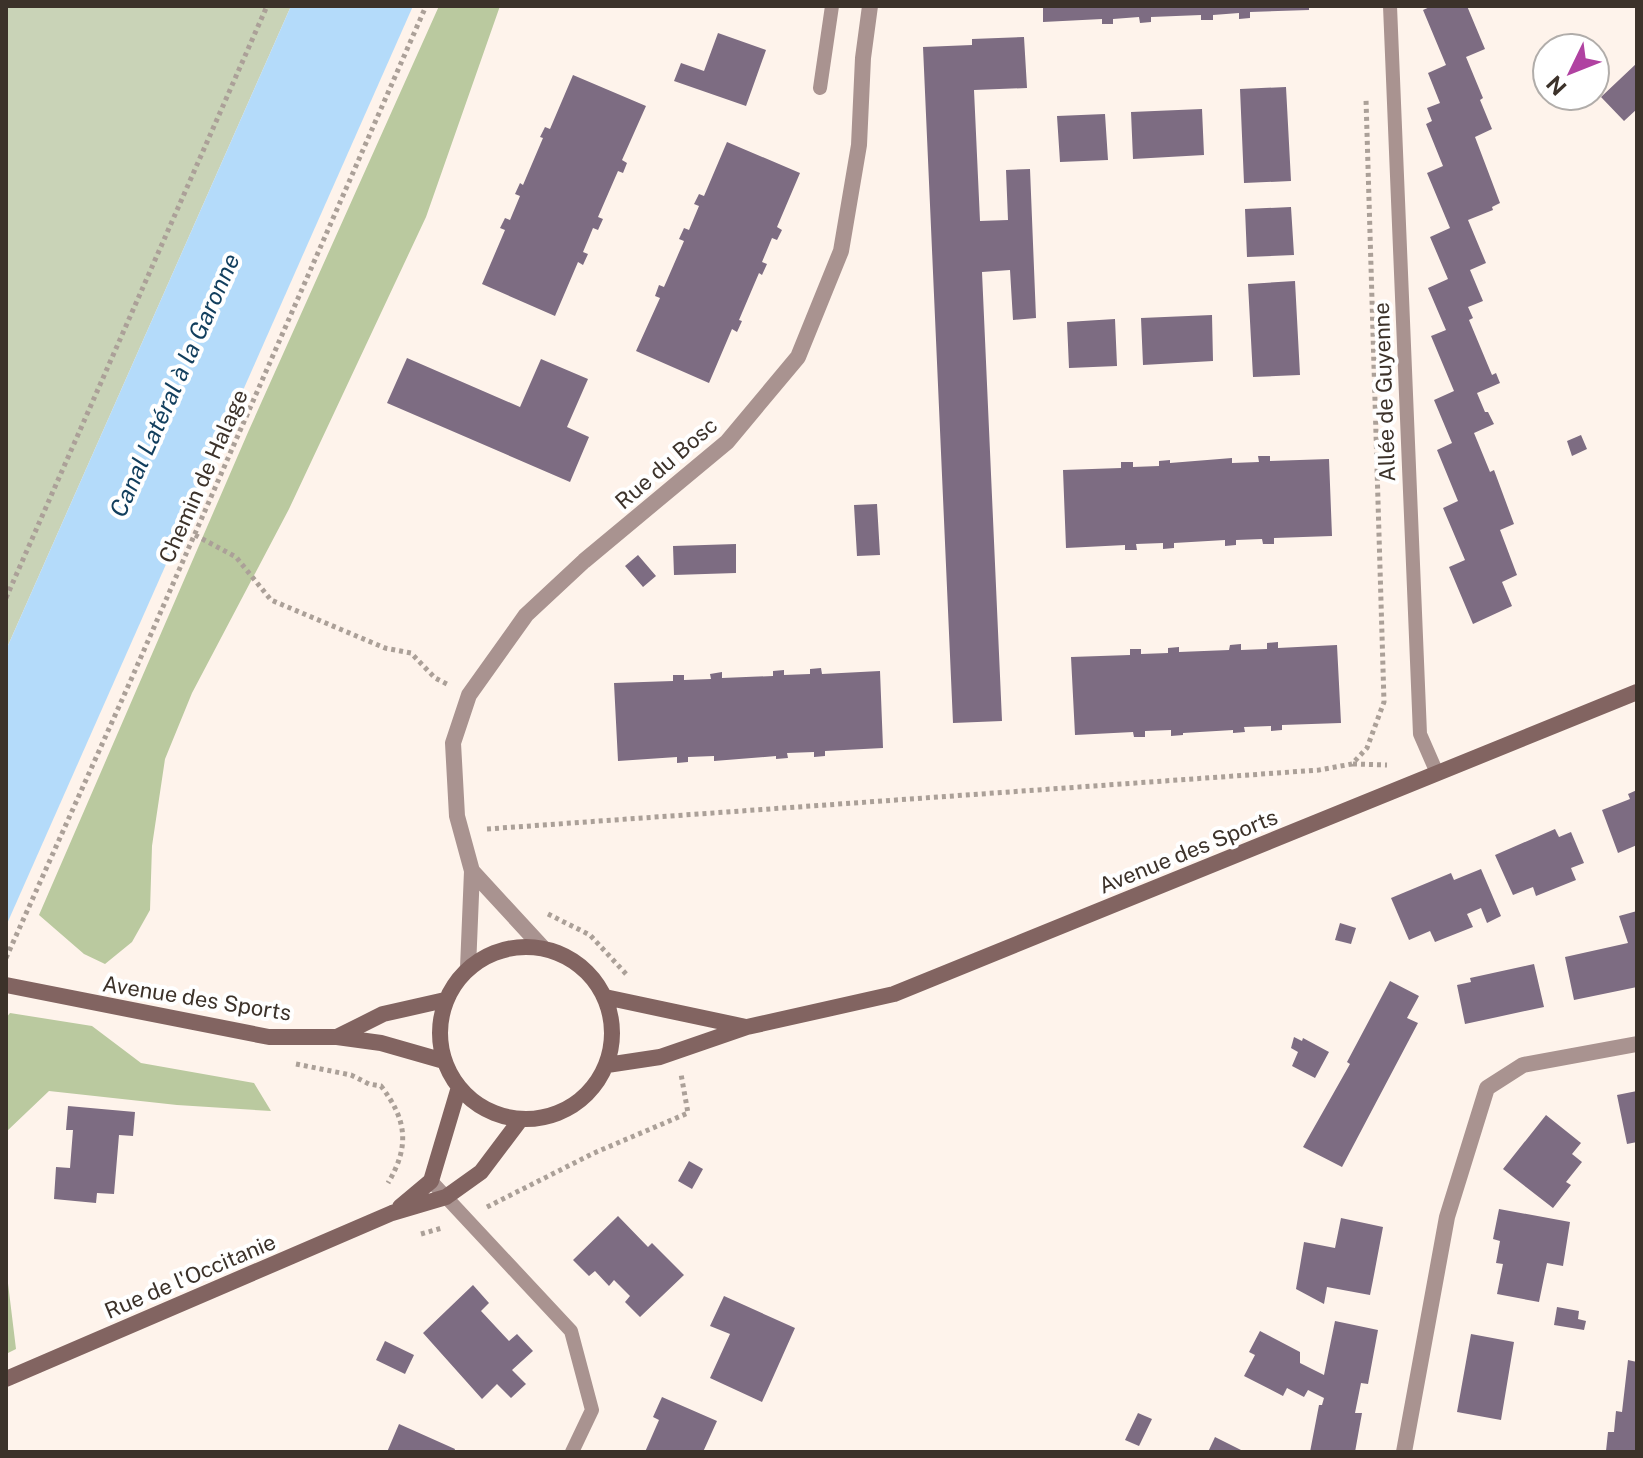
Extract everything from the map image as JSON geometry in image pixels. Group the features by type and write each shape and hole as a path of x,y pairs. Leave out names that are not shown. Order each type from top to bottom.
{"main road":[{"name":"Avenue des Sports","path":"607,1065 677,1052 747,1027 894,994 1637,692"},
{"path":"515,946 542,947 569,957 590,974 605,997 612,1020 612,1043 607,1065 593,1088 573,1106 548,1117 521,1119 498,1114 476,1104 459,1087 444,1061 440,1030 445,1000 468,968 490,953 515,946"},
{"name":"Avenue des Sports","path":"6,985 269,1037 337,1037 381,1043 444,1061"},
{"name":"Avenue des Sports","path":"605,997 747,1027"},
{"name":"Avenue des Sports","path":"337,1037 383,1014 445,1000"},
{"path":"392,1213 431,1181 459,1087"},
{"path":"392,1213 446,1197 481,1172 521,1119"},
{"name":"Rue de l'Occitanie","path":"6,1379 392,1213"}],"street":[{"name":"Rue du Bosc","path":"468,968 472,871 457,816 453,743 469,695 526,615 584,561 727,442 798,357 841,251 859,145 863,58 870,6"},
{"name":"Rue du Bosc","path":"472,871 542,947"},
{"path":"1404,1452 1447,1217 1487,1088 1523,1065 1637,1044"}],"lane":[{"path":"820,88 832,6"},
{"name":"Allée de Guyenne","path":"1390,6 1420,734 1437,773"},
{"path":"431,1181 571,1331 592,1410 572,1452"}],"path":[{"path":"6,598 267,6"},
{"name":"Chemin de Halage","path":"6,958 426,6"},
{"path":"491,842 484,829 1319,770 1352,764 1367,748 1384,702 1366,85"},
{"path":"195,535 236,557 271,600 385,648 411,653 435,678 450,685"},
{"path":"538,906 590,935 628,976 639,983"},
{"path":"269,1037 282,1062 351,1075 381,1086 395,1104 403,1124 403,1146 397,1167 384,1188 392,1213"},
{"path":"677,1052 688,1113"}],"green space":[{"path":"6,6 291,6 6,650"},
{"path":"439,6 500,6 426,217 289,509 192,693 165,759 152,846 150,910 132,942 105,964 84,954 39,915 249,430"},
{"path":"10,1013 92,1026 141,1063 254,1083 271,1111 177,1105 49,1091 6,1132 6,1018"},
{"path":"6,1267 16,1349 6,1354"}],"water":[{"name":"Canal Latéral à la Garonne","path":"291,6 413,6 6,926 6,650"}],"building":[{"path":"1043,6 1309,6 1309,10 1250,12 1250,18 1239,19 1239,13 1213,15 1213,20 1201,20 1201,15 1151,17 1151,22 1140,23 1139,17 1113,19 1113,24 1102,24 1102,19 1043,22"},
{"path":"1432,6 1467,6 1485,49 1466,57 1492,129 1475,137 1500,203 1492,207 1493,210 1468,220 1486,263 1470,270 1483,301 1468,307 1473,318 1469,320 1492,375 1496,373 1500,383 1477,393 1494,424 1474,433 1490,472 1494,470 1514,524 1500,530 1517,575 1502,582 1512,606 1473,624 1449,567 1465,560 1443,508 1458,501 1437,450 1452,443 1434,400 1454,391 1431,336 1446,330 1428,288 1448,279 1430,237 1450,228 1427,173 1443,166 1426,124 1432,121 1427,108 1440,103 1428,73 1446,65 1423,10"},
{"path":"718,33 766,50 746,106 674,81 681,63 704,71"},
{"path":"1024,37 1027,88 974,90 980,221 1008,220 1006,170 1030,169 1036,318 1013,320 1010,270 982,272 1002,721 953,723 923,47 972,45 972,39"},
{"path":"1637,63 1637,109 1624,121 1611,107 1611,88"},
{"path":"573,75 646,106 622,160 627,163 623,173 618,171 598,217 603,219 598,230 593,228 583,252 588,254 583,265 578,262 555,316 482,284 505,230 500,228 505,218 510,220 520,196 515,194 520,183 523,185 543,138 540,137 545,127 550,129"},
{"path":"1286,87 1291,181 1244,183 1240,89"},
{"path":"1202,109 1204,155 1133,159 1131,112"},
{"path":"1105,114 1108,160 1060,162 1057,116"},
{"path":"727,142 800,173 777,227 782,230 777,240 772,238 762,262 767,264 762,275 759,273 737,332 732,329 709,383 636,351 660,298 655,296 659,285 664,287 684,241 679,239 684,228 689,230 699,206 694,204 699,194 704,196"},
{"path":"1291,207 1294,255 1247,257 1245,209"},
{"path":"1295,281 1300,375 1253,377 1248,284"},
{"path":"1212,315 1213,361 1143,365 1141,318"},
{"path":"1115,319 1117,366 1069,368 1067,322"},
{"path":"407,358 520,407 541,359 588,379 567,427 589,437 570,482 387,403"},
{"path":"1581,435 1587,449 1572,456 1567,441"},
{"path":"1258,456 1270,456 1270,461 1329,459 1332,536 1274,538 1274,544 1263,544 1262,539 1236,540 1236,545 1225,546 1225,540 1174,543 1174,548 1163,549 1163,543 1136,544 1137,550 1125,550 1125,545 1066,548 1063,470 1121,468 1121,462 1133,462 1133,467 1159,466 1159,461 1170,460 1170,463 1232,458 1232,463 1259,462"},
{"path":"877,504 880,555 857,556 854,505"},
{"path":"736,544 736,573 674,575 673,546"},
{"path":"638,555 656,576 643,587 625,566"},
{"path":"1278,642 1278,648 1337,645 1341,723 1282,725 1282,730 1271,731 1271,726 1244,727 1245,732 1233,733 1233,730 1171,736 1171,730 1145,731 1145,737 1134,737 1133,732 1075,735 1071,657 1130,655 1130,649 1141,649 1141,654 1168,653 1168,648 1179,647 1179,652 1229,650 1230,645 1241,644 1241,650 1267,649 1267,643"},
{"path":"821,668 822,674 880,671 883,748 825,751 825,756 814,757 814,752 787,753 788,758 776,759 776,756 714,761 714,756 688,757 688,762 677,763 677,757 618,761 614,683 673,681 673,675 684,675 684,680 711,679 710,674 722,672 722,678 773,676 773,671 784,670 784,675 810,674 810,669"},
{"path":"1637,790 1637,845 1618,853 1602,810 1630,799 1628,794"},
{"path":"1555,829 1559,837 1571,832 1584,863 1571,868 1576,880 1536,896 1533,887 1513,895 1495,855"},
{"path":"1481,869 1501,916 1487,923 1481,908 1467,914 1473,927 1435,942 1430,931 1409,940 1391,898 1451,873 1454,880"},
{"path":"1637,911 1637,987 1574,1000 1565,957 1628,943 1619,916"},
{"path":"1340,923 1356,928 1351,944 1335,940"},
{"path":"1534,964 1544,1007 1465,1024 1457,985 1471,982 1470,978"},
{"path":"1390,981 1419,996 1407,1018 1418,1023 1342,1167 1303,1147 1350,1064 1347,1062"},
{"path":"1294,1037 1302,1041 1303,1038 1329,1052 1315,1078 1292,1066 1298,1052 1291,1048"},
{"path":"1637,1091 1637,1142 1627,1144 1617,1095"},
{"path":"68,1106 135,1112 133,1136 119,1135 114,1194 97,1193 96,1203 54,1199 56,1167 70,1168 73,1130 66,1130"},
{"path":"1546,1115 1581,1143 1572,1154 1582,1162 1566,1182 1571,1185 1553,1208 1503,1169"},
{"path":"689,1161 703,1169 692,1189 678,1181"},
{"path":"1499,1209 1570,1222 1563,1266 1547,1263 1539,1302 1497,1294 1503,1264 1496,1263 1500,1241 1493,1239"},
{"path":"618,1216 648,1247 652,1243 684,1275 640,1317 625,1302 630,1296 614,1280 609,1286 595,1271 589,1276 573,1260"},
{"path":"1341,1218 1383,1227 1373,1280 1370,1295 1327,1287 1324,1304 1296,1289 1304,1242 1335,1248"},
{"path":"473,1285 489,1303 481,1311 509,1341 517,1334 533,1351 512,1370 526,1384 511,1398 497,1384 482,1399 423,1333"},
{"path":"724,1296 795,1328 762,1402 710,1378 730,1334 710,1326"},
{"path":"1557,1307 1579,1311 1578,1319 1586,1321 1584,1330 1554,1325"},
{"path":"1335,1321 1378,1330 1368,1384 1361,1383 1355,1413 1362,1413 1355,1452 1310,1452 1319,1405 1322,1405 1324,1398 1308,1390 1304,1397 1287,1388 1283,1396 1244,1376 1255,1355 1249,1352 1260,1331 1300,1352 1300,1363 1324,1375"},
{"path":"1471,1334 1514,1342 1501,1420 1457,1412"},
{"path":"385,1341 414,1355 405,1374 376,1360"},
{"path":"1628,1360 1637,1362 1637,1452 1606,1451 1608,1432 1614,1432 1616,1411 1622,1412"},
{"path":"662,1397 717,1421 703,1452 645,1452 659,1420 653,1417"},
{"path":"1138,1413 1152,1419 1139,1446 1125,1440"},
{"path":"399,1424 455,1449 454,1452 387,1452"},
{"path":"1215,1437 1245,1452 1208,1452"}]}
